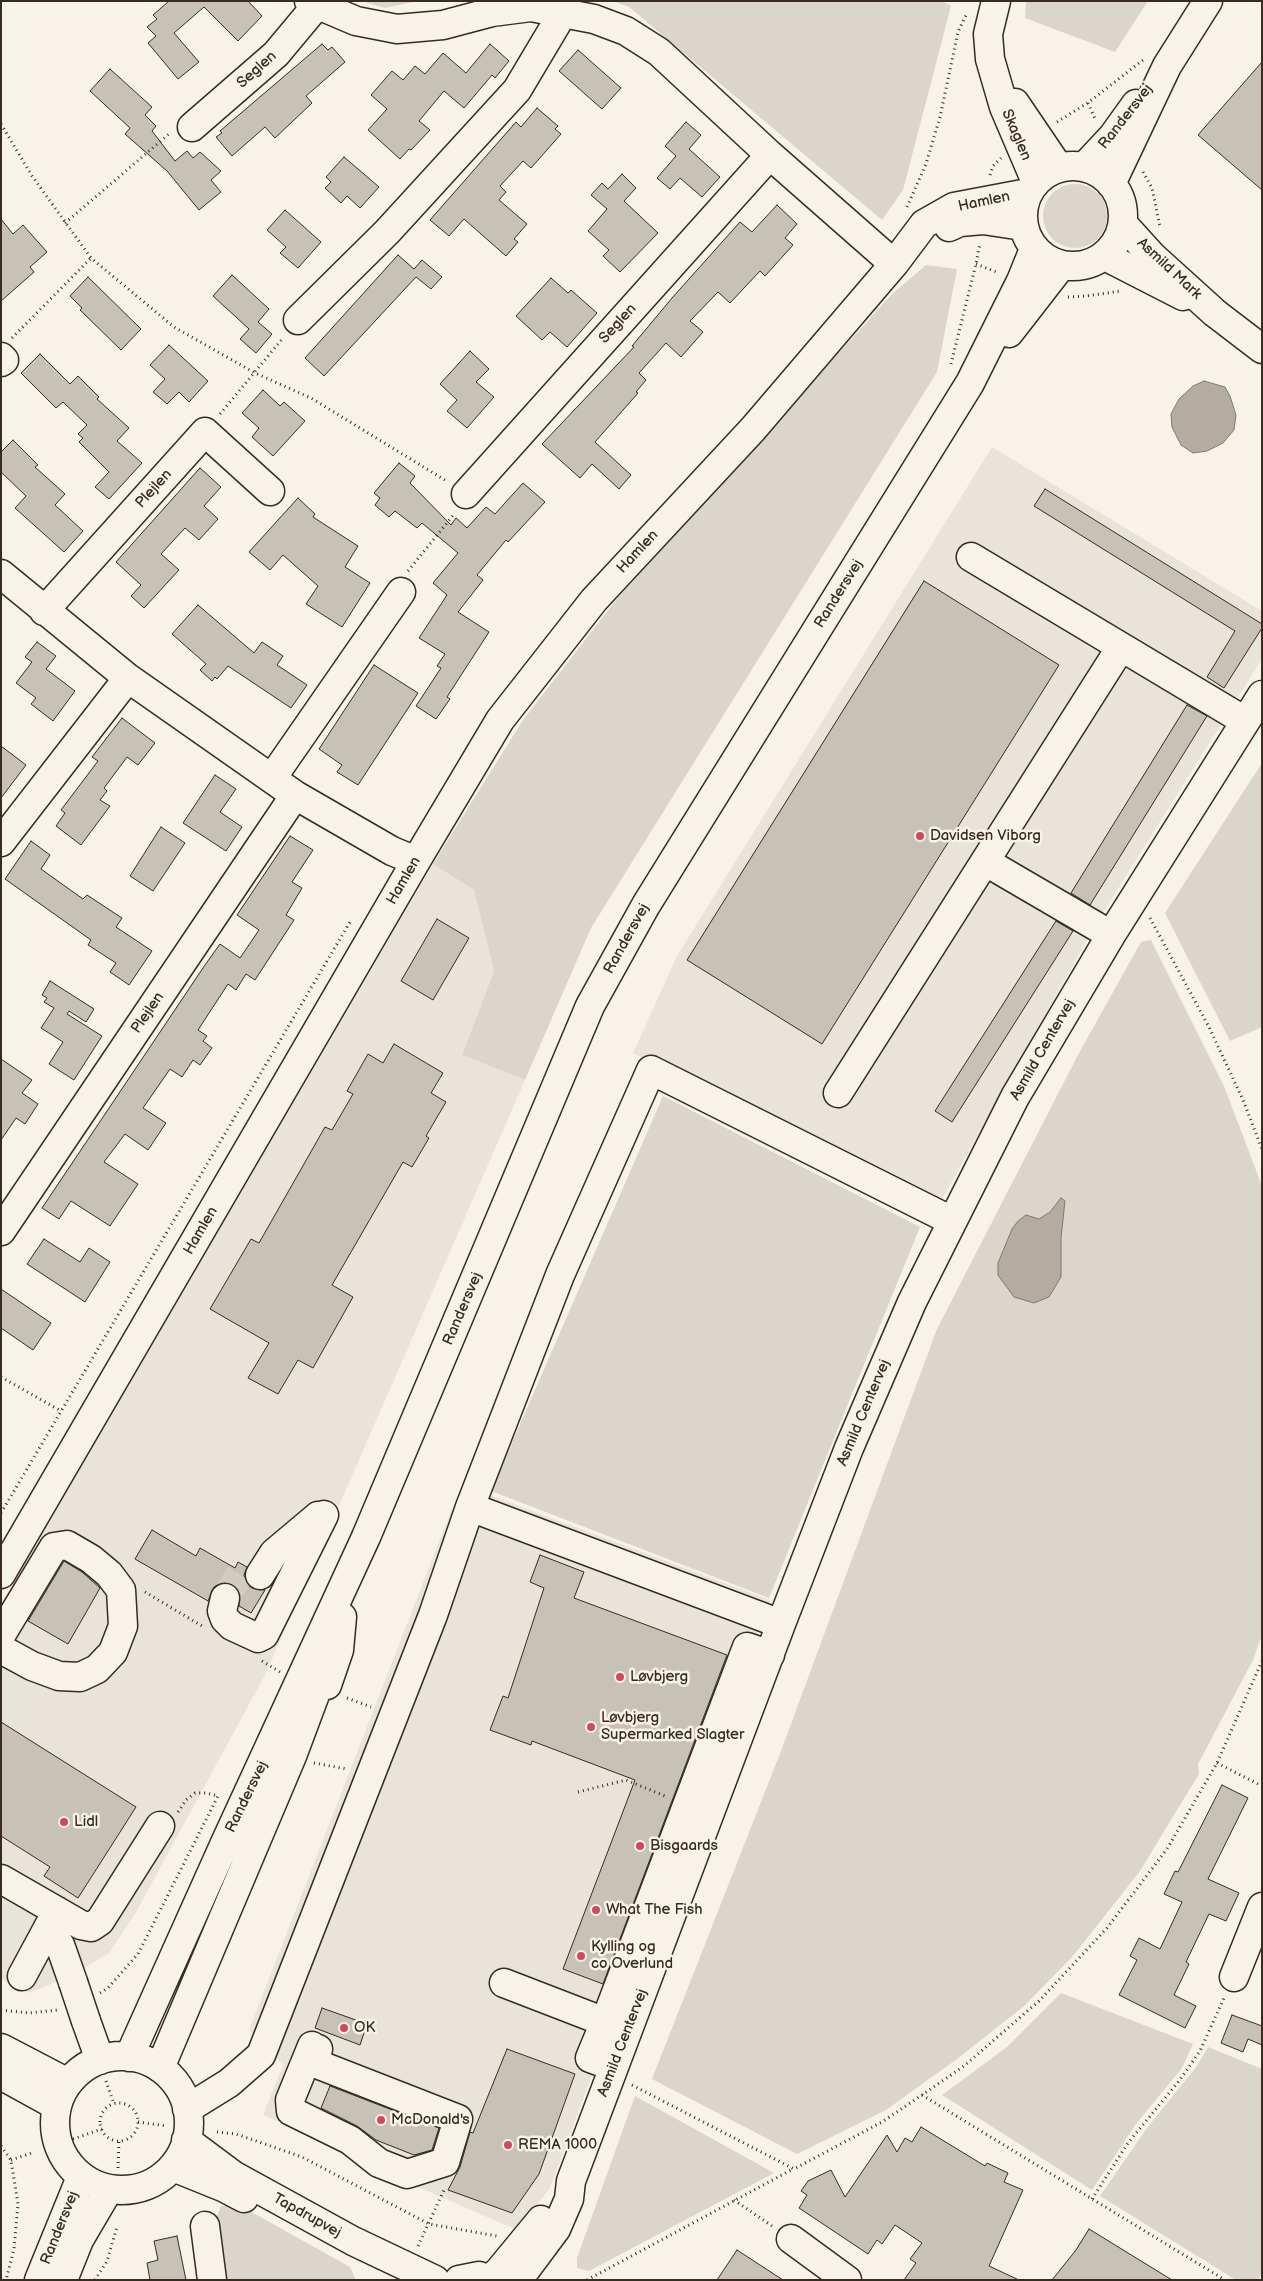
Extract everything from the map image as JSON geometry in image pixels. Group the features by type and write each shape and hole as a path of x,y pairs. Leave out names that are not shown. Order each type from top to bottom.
{"street":[{"name":"Skaglen","path":"996,1 988,34 990,59 1004,107 1032,188"},
{"name":"Randersvej","path":"1111,184 1120,143 1158,60 1208,1"},
{"name":"Seglen","path":"192,127 276,54 312,4 356,21 397,29 443,25 492,12 531,7 564,11 626,30 659,52 770,154 897,260"},
{"path":"298,320 387,232 517,90 564,11"},
{"name":"Skaglen","path":"999,88 1014,102 1036,134 1072,167"},
{"name":"Randersvej","path":"1072,167 1120,143"},
{"name":"Seglen","path":"466,494 770,154"},
{"path":"1072,167 1099,174 1111,184 1122,203 1123,224 1120,236 1105,256 1091,264 1076,267 1061,266 1046,260 1028,238 1023,210 1032,188 1046,173 1072,167"},
{"name":"Hamlen","path":"1,1574 500,720 594,600 753,429 897,260 924,224 954,207 1032,188"},
{"name":"Hamlen","path":"897,260 931,235 960,222 983,220 1028,238"},
{"name":"Asmild Mark","path":"1123,224 1152,256 1215,312 1262,349"},
{"name":"Randersvej","path":"970,383 1028,238"},
{"name":"Asmild Mark","path":"1105,256 1215,312"},
{"name":"Randersvej","path":"129,2057 224,1843 366,1537 590,1006 646,905 970,383 1061,266"},
{"path":"205,432 270,492"},
{"name":"Plejlen","path":"44,611 205,432"},
{"path":"971,557 1245,721"},
{"path":"1,574 128,678 295,795 392,851 416,861"},
{"path":"272,778 402,592"},
{"path":"838,1093 1121,647"},
{"path":"1,842 128,678"},
{"name":"Asmild Centervej","path":"490,2279 522,2245 571,2181 624,2077 636,1976 770,1655 849,1448 912,1302 1015,1097 1110,935 1262,694"},
{"name":"Plejlen","path":"1,1231 295,795"},
{"path":"986,862 1110,935"},
{"path":"160,2068 145,2061 129,2057 116,2057 102,2069 78,2073 63,2095 55,2125 58,2145 67,2162 81,2177 94,2184 113,2181 126,2190 144,2187 159,2178 172,2167 181,2154 186,2120 261,2055 433,1616 470,1507 560,1274 651,1070 952,1221"},
{"path":"470,1507 781,1624"},
{"path":"233,1611 258,1638 264,1635 315,1517 253,1571"},
{"name":"Randersvej","path":"160,2068 298,1740 342,1616 366,1537"},
{"path":"1,1635 54,1547 67,1545 91,1559 109,1574 120,1590 123,1626 113,1652 97,1669 80,1677 59,1676 32,1666 1,1649"},
{"path":"298,1740 316,1713 339,1650 342,1616"},
{"path":"624,2077 590,2058 606,2022 636,1976 688,1805 748,1647 770,1655"},
{"path":"4,1886 52,1920 91,1927 100,1921 160,1826"},
{"path":"1234,1977 1262,1907"},
{"path":"52,1920 102,2069"},
{"path":"22,1976 52,1920"},
{"path":"504,1983 606,2022"},
{"path":"315,2047 315,2060 317,2064 458,2119 445,2162 407,2174 379,2163 350,2140 291,2111 290,2100 315,2047"},
{"path":"1,2048 63,2095"},
{"name":"Tapdrupvej","path":"160,2068 171,2078 186,2120 233,2175 380,2254 435,2280"},
{"path":"1,2075 63,2095"},
{"name":"Tapdrupvej","path":"172,2167 225,2188 346,2251 392,2280"},
{"name":"Randersvej","path":"39,2280 81,2177"},
{"name":"Randersvej","path":"63,2280 79,2240 113,2181"},
{"name":"Asmild Centervej","path":"518,2280 556,2229 569,2199 571,2181"},
{"path":"205,2226 212,2280"},
{"path":"791,2239 835,2276"},
{"path":"459,2280 479,2276 490,2279"}],"path":[{"path":"1036,134 1088,103 1143,60 1158,60"},
{"path":"1088,103 1100,129 1136,157 1152,188 1161,235"},
{"path":"1,124 32,176 91,258 174,327 255,373 311,398 428,468 466,494 456,512 405,574 402,592"},
{"path":"65,223 180,125 192,127"},
{"path":"3,354 91,258"},
{"path":"205,432 298,320"},
{"path":"1143,923 1148,915 1209,1027 1243,1100 1262,1149"},
{"path":"1,1377 61,1411"},
{"path":"587,2280 882,2122 964,2066 1039,2001 1107,1928 1167,1849 1217,1764 1262,1661"},
{"path":"325,1689 394,1716"},
{"path":"1217,1764 1262,1786"},
{"path":"578,1792 626,1780 688,1805"},
{"path":"160,1826 171,1825 186,1800 195,1793 206,1792 218,1796"},
{"path":"1092,2199 1128,2143 1179,2081 1200,2051 1234,1977"},
{"path":"1,2010 29,2013 62,2009"},
{"path":"102,2069 114,2104"},
{"path":"624,2077 794,2169"},
{"path":"624,2077 626,2092"},
{"path":"922,2095 1225,2280"},
{"path":"114,2104 128,2105 137,2115 138,2122 132,2135 119,2141 106,2135 100,2122 102,2114 114,2104"},
{"path":"138,2122 186,2120 236,2134 302,2157 429,2224"},
{"path":"72,2139 102,2129"},
{"path":"113,2181 119,2141"},
{"path":"1,2146 10,2160 18,2204 14,2249 6,2280"},
{"path":"10,2160 32,2153"},
{"path":"734,2200 791,2239"},
{"path":"95,2280 107,2261 117,2227"}],"shaded area":[{"path":"362,1 418,1 385,8"},
{"path":"613,1 942,1 951,6 903,190 882,220 629,7"},
{"path":"1026,1 1148,1 1115,52 1025,18"},
{"path":"1069,184 1081,184 1098,193 1105,204 1107,216 1105,228 1098,239 1081,248 1069,248 1057,243 1048,234 1043,222 1043,210 1048,198 1057,189"},
{"path":"926,265 957,269 937,372 591,928 525,1080 462,1055 494,971 474,890 433,864 523,720 616,600 891,295"},
{"path":"1204,381 1225,387 1236,415 1234,430 1223,443 1207,451 1193,453 1181,445 1172,427 1171,414 1179,399 1193,386"},
{"path":"992,447 1262,611 1262,659 1096,924 940,1203 633,1053 677,956"},
{"path":"1262,763 1262,1027 1230,1041 1165,913"},
{"path":"433,864 474,890 494,971 462,1055 525,1080 265,1675 135,1914 109,1953 71,1976 29,1993 1,1979 1,1604"},
{"path":"1151,940 1224,1086 1262,1186 1262,1635 1253,1660 1198,1764 1199,1774 1140,1871 1073,1956 1023,2007 957,2059 886,2110 797,2154 652,2079 781,1751 937,1329 1079,1053 1141,942"},
{"path":"663,1096 920,1227 769,1598 491,1491"},
{"path":"1061,1198 1065,1201 1061,1238 1061,1277 1049,1297 1034,1303 1014,1297 998,1275 998,1263 1012,1229 1026,1215 1039,1219 1050,1212"},
{"path":"485,1493 770,1600 550,2188 517,2230 374,2168 348,2150 263,2115 283,2065 249,2030 451,1511"},
{"path":"1061,1993 1193,2044 1182,2068 1136,2124 1092,2190 942,2095 1007,2047"},
{"path":"1208,2047 1262,2069 1262,2273 1258,2280 1236,2280 1100,2196 1147,2128 1197,2066"},
{"path":"635,2096 774,2173 589,2271 577,2268 577,2258"},
{"path":"239,2205 350,2267 356,2280 223,2280 214,2224 221,2206"}],"building":[{"path":"169,1 248,1 262,16 238,41 204,7 174,33 199,62 178,79 148,43 156,36 147,27 157,19 153,15"},
{"path":"322,44 328,50 332,47 345,62 306,96 312,103 275,138 265,127 232,156 216,137 222,133 220,131"},
{"path":"490,44 509,61 495,78 492,75 464,108 444,91 419,121 430,130 400,159 368,130 387,109 371,95 392,71 403,80 415,66 425,74 443,53 466,73"},
{"path":"578,50 621,88 602,109 559,71"},
{"path":"1262,62 1262,190 1198,135"},
{"path":"110,69 152,107 145,115 156,126 152,131 175,161 187,151 193,158 200,152 221,171 211,180 221,192 199,210 167,171 125,134 130,128 90,91"},
{"path":"537,108 558,126 555,129 561,134 531,168 523,161 500,186 506,192 499,200 527,224 514,239 518,242 506,256 464,219 449,236 430,220 516,122 521,127"},
{"path":"686,122 701,135 689,149 720,177 702,197 680,178 670,189 657,178 676,156 665,146"},
{"path":"344,157 379,187 360,208 347,196 341,203 325,188 331,182 326,177"},
{"path":"622,174 636,188 624,201 658,233 620,272 603,256 609,250 588,231 607,209 591,195 602,183 608,189"},
{"path":"777,205 797,224 785,238 793,245 765,276 760,271 730,303 718,292 690,321 703,332 681,357 666,343 639,373 646,380 636,392 638,393 595,442 631,475 619,489 592,464 580,478 542,444 634,347 632,346 672,298 740,222 752,232"},
{"path":"285,210 321,242 298,268 280,253 286,247 267,230"},
{"path":"1,219 13,234 23,225 47,252 30,267 34,272 1,301"},
{"path":"398,255 414,269 422,260 442,277 431,289 416,277 324,376 305,358"},
{"path":"232,275 269,309 258,322 272,334 256,353 240,339 249,329 213,296"},
{"path":"88,277 141,329 121,350 80,310 82,308 70,296"},
{"path":"551,278 568,293 571,290 597,313 567,347 550,332 542,340 516,316"},
{"path":"169,345 208,381 189,402 179,392 167,404 153,392 165,379 150,365"},
{"path":"470,351 489,369 476,382 494,397 467,428 447,411 457,400 440,384"},
{"path":"40,354 70,384 78,376 99,397 97,399 129,428 117,441 142,463 109,499 95,487 109,472 79,442 83,438 78,434 87,425 63,402 56,408 21,373"},
{"path":"263,390 280,406 284,402 305,421 273,456 252,437 259,428 242,413"},
{"path":"13,440 38,465 35,467 65,494 55,505 83,531 64,552 15,508 26,496 1,472 1,452"},
{"path":"399,463 415,476 410,483 451,525 456,518 467,528 486,507 495,514 523,483 545,502 508,542 506,540 477,575 483,580 458,612 489,632 447,697 450,699 436,719 416,706 441,668 437,666 445,654 419,638 447,595 433,583 458,553 422,523 417,528 395,511 389,517 375,505 380,498 374,493"},
{"path":"200,468 221,487 204,506 218,519 199,540 185,528 161,554 179,570 144,608 131,596 141,585 116,562"},
{"path":"1045,489 1262,624 1262,628 1224,688 1207,677 1235,631 1034,506"},
{"path":"298,498 315,514 313,517 358,546 345,567 370,583 342,627 306,604 318,586 283,555 270,570 249,552"},
{"path":"924,581 1059,665 822,1044 687,960"},
{"path":"198,605 254,653 262,642 283,656 277,665 307,685 291,708 228,666 217,679 215,677 212,681 200,670 206,664 172,634"},
{"path":"37,642 56,656 46,669 75,691 53,721 31,704 36,698 16,683 32,662 25,657"},
{"path":"374,665 418,693 358,785 337,772 342,765 319,749"},
{"path":"1187,705 1207,716 1090,905 1071,893"},
{"path":"122,718 155,743 138,765 127,757 104,788 107,791 100,800 110,806 81,845 56,826 65,813 61,810 98,761 92,757"},
{"path":"1,746 26,765 1,798"},
{"path":"215,775 236,789 220,812 242,827 226,851 183,823"},
{"path":"161,827 185,843 153,891 130,876"},
{"path":"290,836 313,850 292,882 302,888 286,915 294,920 255,980 246,974 236,990 228,984 198,1030 207,1036 203,1041 212,1048 200,1065 193,1060 182,1077 170,1069 143,1108 166,1123 148,1150 125,1134 104,1162 138,1184 110,1226 71,1201 59,1219 42,1208 205,965 220,944 240,958 259,930 237,915"},
{"path":"31,841 50,855 41,869 83,899 87,895 122,918 116,927 152,951 129,985 110,972 116,963 88,945 91,940 5,879"},
{"path":"437,919 469,938 433,1000 401,981"},
{"path":"1056,921 1073,931 952,1122 935,1111"},
{"path":"50,981 94,1009 86,1022 69,1011 67,1014 102,1036 74,1080 49,1064 63,1042 41,1028 54,1008 44,1002 47,998 42,995"},
{"path":"394,1044 443,1073 431,1093 446,1102 426,1136 429,1138 412,1167 403,1162 332,1285 353,1297 313,1368 298,1360 278,1394 248,1378 269,1343 210,1309 251,1239 259,1243 325,1127 332,1130 353,1094 347,1091 368,1054 383,1063"},
{"path":"1,1059 32,1080 22,1093 38,1104 25,1124 16,1118 1,1140"},
{"path":"44,1239 80,1262 89,1248 110,1262 85,1302 27,1264"},
{"path":"1,1289 51,1323 33,1350 1,1328"},
{"path":"152,1530 196,1556 200,1548 235,1568 238,1562 247,1567 244,1575 246,1583 252,1588 265,1590 251,1613 239,1606 240,1593 235,1586 229,1583 221,1583 214,1587 208,1601 135,1559"},
{"name":"Løvbjerg","path":"540,1555 584,1572 574,1598 727,1655 603,1984 563,1969 635,1780 532,1741 531,1745 490,1730 503,1696 508,1698 544,1588 530,1582"},
{"path":"64,1561 82,1572 100,1588 68,1644 28,1621"},
{"name":"Lidl","path":"1,1722 136,1807 78,1898 44,1876 50,1867 1,1836"},
{"path":"1222,1785 1248,1798 1208,1879 1239,1893 1226,1921 1209,1914 1186,1962 1189,1964 1174,1995 1196,2006 1185,2028 1119,1995 1137,1960 1130,1956 1139,1938 1160,1949 1182,1902 1164,1894 1175,1871 1178,1872"},
{"path":"322,2008 367,2024 360,2045 315,2028"},
{"path":"1232,2015 1262,2026 1262,2045 1248,2039 1243,2052 1221,2043"},
{"name":"REMA 1000","path":"507,2049 575,2074 539,2174 512,2213 448,2190 460,2167 470,2132 473,2133"},
{"name":"McDonald's","path":"330,2086 439,2128 432,2150 414,2155 376,2140 357,2126 321,2108"},
{"path":"921,2127 985,2166 987,2163 1008,2173 1004,2182 1023,2190 989,2266 1019,2280 904,2280 916,2263 910,2259 922,2243 895,2225 882,2244 877,2240 868,2254 799,2208 807,2195 801,2191 808,2181 831,2170 845,2197 887,2135 897,2152 905,2138 912,2142"},
{"path":"1089,2229 1172,2280 1052,2280 1076,2250"},
{"path":"177,2236 186,2280 150,2280 147,2263 158,2260 154,2241"},
{"path":"737,2250 783,2280 717,2280"}],"tunnel":[{"path":"225,1598 245,1566"}],"place":[{"name":"Davidsen Viborg","path":"920,836"},
{"name":"Løvbjerg","path":"620,1677"},
{"name":"Løvbjerg Supermarked Slagter","path":"591,1727"},
{"name":"Lidl","path":"64,1822"},
{"name":"Bisgaards","path":"640,1846"},
{"name":"What The Fish","path":"596,1910"},
{"name":"Kylling og co Overlund","path":"581,1956"},
{"name":"OK","path":"344,2028"},
{"name":"McDonald's","path":"381,2120"},
{"name":"REMA 1000","path":"508,2145"}]}
